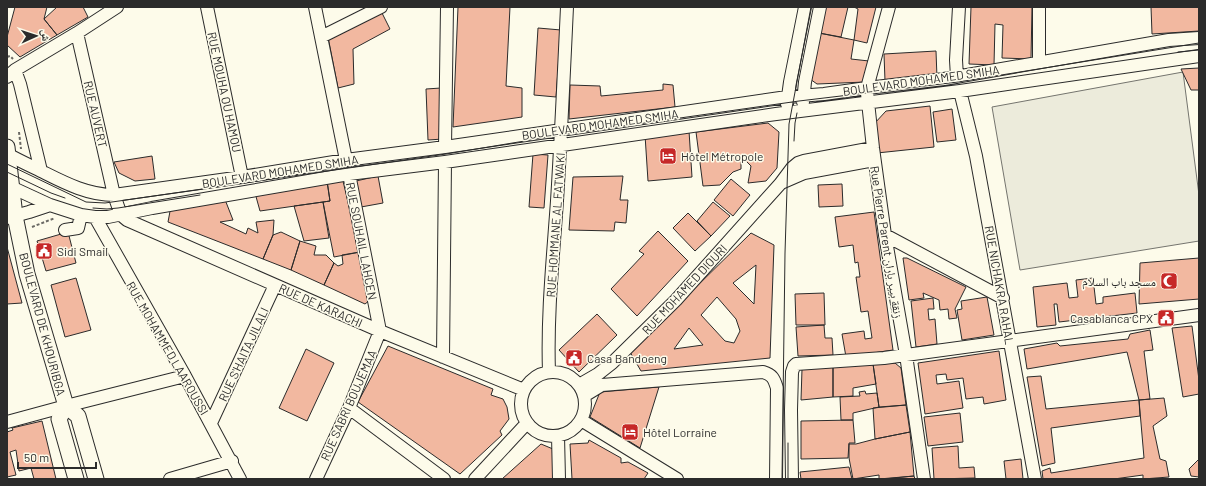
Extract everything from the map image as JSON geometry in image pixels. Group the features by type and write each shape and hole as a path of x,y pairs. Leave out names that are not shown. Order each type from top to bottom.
{"main road":[{"name":"BOULEVARD DE KHOURIBGA","path":"8,151 11,217 66,406 78,416 96,479"},
{"name":"BOULEVARD DE KHOURIBGA","path":"66,406 59,419 76,479"}],"street":[{"path":"42,171 20,84 11,73 117,7"},
{"name":"RUE MOUHA OU HAMOU","path":"207,7 242,177"},
{"path":"314,7 346,160"},
{"path":"321,37 381,7"},
{"path":"445,147 448,7"},
{"name":"RUE HOMMANE AL FATWAKI","path":"549,372 548,344 551,271 561,130 567,7"},
{"path":"787,113 787,97 805,7"},
{"path":"801,111 820,7"},
{"name":"Rue Pierre Parent زنقة بيير باران","path":"889,7 867,88 868,103 885,235 906,355 924,479"},
{"path":"957,77 956,60 959,7"},
{"path":"1039,7 1039,62"},
{"name":"RUE AUVERT","path":"77,33 114,195 121,215"},
{"name":"BOULEVARD MOHAMED SMIHA","path":"8,151 52,177 84,191 114,195 242,177 346,160 787,97 824,94 957,77 1169,40 1199,38"},
{"name":"BOULEVARD MOHAMED SMIHA","path":"9,186 50,206 81,215 95,217 121,215 152,208 349,174 446,162 801,111 960,91 1199,56"},
{"name":"RUE NICHAKRA RAHAL","path":"960,91 976,156 1035,479"},
{"name":"RUE MOHAMED DIOURI","path":"582,391 676,300 780,184 804,174 874,154"},
{"path":"443,356 446,162"},
{"name":"RUE SOUHAIL LAHCEN","path":"349,174 380,331"},
{"path":"11,217 50,206"},
{"path":"149,230 149,218 152,208"},
{"path":"65,230 78,228 81,215"},
{"name":"RUE DE KARACHI","path":"121,215 126,220 380,331 524,390"},
{"name":"RUE MOHAMMED LAAROUSSI","path":"95,217 185,376 232,461 240,479"},
{"path":"885,235 1003,298"},
{"name":"RUE S'HAITA JILALI","path":"211,423 275,285"},
{"path":"792,479 792,372 794,366 798,364 906,355 1199,316"},
{"name":"RUE SABRI BOUJEMAA","path":"316,479 349,408 380,331"},
{"path":"556,371 566,374 572,378 582,391 585,408 581,420 575,428 558,436 539,433 527,423 521,406 521,400 527,385 535,377 549,372 556,371"},
{"path":"582,391 602,385 763,372 769,373 777,388 776,479"},
{"path":"7,422 185,376"},
{"path":"349,408 444,479"},
{"path":"581,420 677,479"},
{"path":"475,479 527,423"},
{"path":"558,436 559,479"},
{"path":"170,479 232,461"}],"shaded area":[{"path":"1183,72 1199,195 1199,241 1020,270 992,107"}],"building":[{"path":"15,7 47,7 44,19 57,35 20,57 7,45 7,37"},
{"path":"57,7 83,7 88,17 57,35 44,19"},
{"path":"458,7 510,7 506,86 522,88 522,117 453,127"},
{"path":"825,7 848,7 841,37 819,33"},
{"path":"854,7 876,7 867,43 854,40 858,9"},
{"path":"971,7 1032,7 1031,59 1002,58 1003,25 995,24 994,65 969,64"},
{"path":"1151,7 1199,7 1199,31 1152,34"},
{"path":"381,11 390,29 353,49 354,84 338,88 328,37"},
{"path":"538,28 561,30 556,97 534,95"},
{"path":"819,33 854,40 851,59 869,61 865,82 817,84 810,79"},
{"path":"936,51 937,78 885,81 884,54"},
{"path":"1199,68 1199,90 1191,90 1181,69"},
{"path":"663,84 673,85 675,107 569,119 570,85 600,86 601,96 663,90"},
{"path":"441,88 443,139 428,140 426,89"},
{"path":"930,106 934,147 877,153 874,124 886,111"},
{"path":"952,109 956,140 937,142 933,112"},
{"path":"768,123 779,132 777,168 766,181 748,183 751,166 746,161 741,162 741,169 733,172 720,185 703,186 696,132"},
{"name":"Hôtel Métropole","path":"689,131 692,177 648,181 645,135"},
{"path":"533,154 548,155 544,208 529,207"},
{"path":"152,156 155,179 135,181 119,173 114,162"},
{"path":"378,176 383,203 361,207 356,181"},
{"path":"623,176 620,200 628,200 626,223 615,222 614,231 569,230 573,177"},
{"path":"342,177 360,252 334,257 323,202 330,201 327,181"},
{"path":"731,179 750,195 733,216 714,200"},
{"path":"327,181 330,201 260,211 255,193"},
{"path":"842,184 843,206 819,207 818,185"},
{"path":"224,197 233,220 220,222 246,234 248,228 258,233 256,222 274,220 273,235 263,259 168,222 171,206"},
{"path":"323,202 329,238 304,241 294,206"},
{"path":"713,202 730,216 711,236 697,221"},
{"path":"874,212 893,350 846,357 842,334 864,331 865,339 872,338 868,311 861,312 856,277 860,277 858,262 855,263 853,245 839,247 835,217"},
{"path":"688,213 711,236 695,251 673,228"},
{"path":"658,231 688,261 637,316 611,289 644,254 639,251"},
{"path":"68,232 76,263 46,271 37,241"},
{"path":"281,232 300,241 291,270 263,259 273,235"},
{"path":"751,233 774,245 770,358 641,371 630,352","holes":["756,265 754,304 733,283","717,297 736,319 740,331 734,343 725,341 701,315","689,328 703,345 674,349"]},
{"path":"300,241 316,246 314,255 326,255 334,263 324,285 291,270"},
{"path":"7,247 22,303 7,304"},
{"path":"360,252 370,300 365,304 324,285 334,263 338,266 343,264 342,255"},
{"path":"903,258 907,258 966,287 955,309 957,318 949,319 948,309 940,310 939,300 923,293 924,298 909,300"},
{"name":"مسجد باب السلام","path":"1199,258 1199,299 1139,304 1140,263"},
{"path":"76,278 91,330 65,337 51,285"},
{"path":"1093,278 1096,304 1103,303 1103,297 1135,293 1137,313 1059,322 1057,304 1054,304 1056,325 1037,327 1033,287 1067,283 1069,298 1078,297 1076,280"},
{"path":"824,293 825,325 796,325 795,294"},
{"path":"987,297 994,335 962,340 957,310 962,309 961,301"},
{"path":"933,298 934,309 928,309 929,320 935,319 937,344 916,347 911,301"},
{"path":"597,314 617,335 579,372 559,350"},
{"path":"824,325 825,338 832,338 833,355 798,356 796,327"},
{"path":"1192,326 1199,380 1199,394 1183,397 1172,328"},
{"path":"1150,330 1153,350 1144,351 1150,399 1139,400 1127,352 1027,369 1024,349 1057,343 1060,346 1128,339 1130,334"},
{"path":"388,346 493,389 491,395 503,399 507,407 509,419 500,431 502,435 460,474 358,402"},
{"path":"306,349 334,363 307,421 279,408"},
{"path":"999,351 1006,400 984,404 983,397 966,399 963,378 947,380 946,374 936,375 937,384 959,381 963,408 925,414 918,363"},
{"path":"895,363 901,368 906,405 879,407 873,364"},
{"path":"873,364 876,384 853,388 853,396 833,397 833,367"},
{"path":"833,367 833,397 801,400 802,369"},
{"path":"1041,376 1046,409 1139,400 1140,416 1051,428 1055,463 1042,466 1027,377"},
{"name":"Hôtel Lorraine","path":"659,387 640,448 590,417 600,392"},
{"path":"865,391 866,394 877,393 879,407 853,413 853,420 841,420 840,397 860,396 859,392"},
{"path":"1164,398 1167,416 1153,426 1160,459 1166,461 1169,477 1143,479 1143,475 1114,479 1043,479 1042,471 1050,468 1051,473 1144,458 1139,400"},
{"path":"906,405 910,432 875,439 873,408"},
{"path":"960,413 963,442 928,446 924,417"},
{"path":"853,420 855,443 849,443 848,458 801,459 801,421"},
{"path":"42,421 56,479 34,479 31,468 19,471 16,450 10,452 16,475 7,477 7,432 13,430 12,428"},
{"path":"910,432 914,476 879,479 879,475 853,479 849,458 849,444 856,444"},
{"path":"589,440 621,458 621,463 628,462 648,473 644,479 572,479 570,444 588,443"},
{"path":"541,444 553,449 553,479 502,479"},
{"path":"958,446 959,468 974,467 975,478 934,479 932,448"},
{"path":"1021,459 1023,479 1006,479 1004,461"},
{"path":"1199,459 1199,477 1191,476 1189,469"},
{"path":"849,467 852,479 801,479 800,472"},
{"path":"914,476 915,479 884,479"}],"tram line":[{"path":"782,479 785,253 789,124 811,7"},
{"path":"7,164 86,202 105,203 799,101 958,82 1199,43"},
{"path":"1178,52 1199,50"},
{"path":"794,141 797,113"},
{"path":"7,172 65,198"},
{"path":"93,208 118,208 200,195"},
{"path":"788,443 788,479"}],"place":[{"name":"Hôtel Métropole","path":"668,156"},
{"name":"Sidi Smail","path":"44,251"},
{"name":"مسجد باب السلام","path":"1169,281"},
{"name":"Casablanca CPX","path":"1166,318"},
{"name":"Casa Bandoeng","path":"574,358"},
{"name":"Hôtel Lorraine","path":"630,432"}]}
